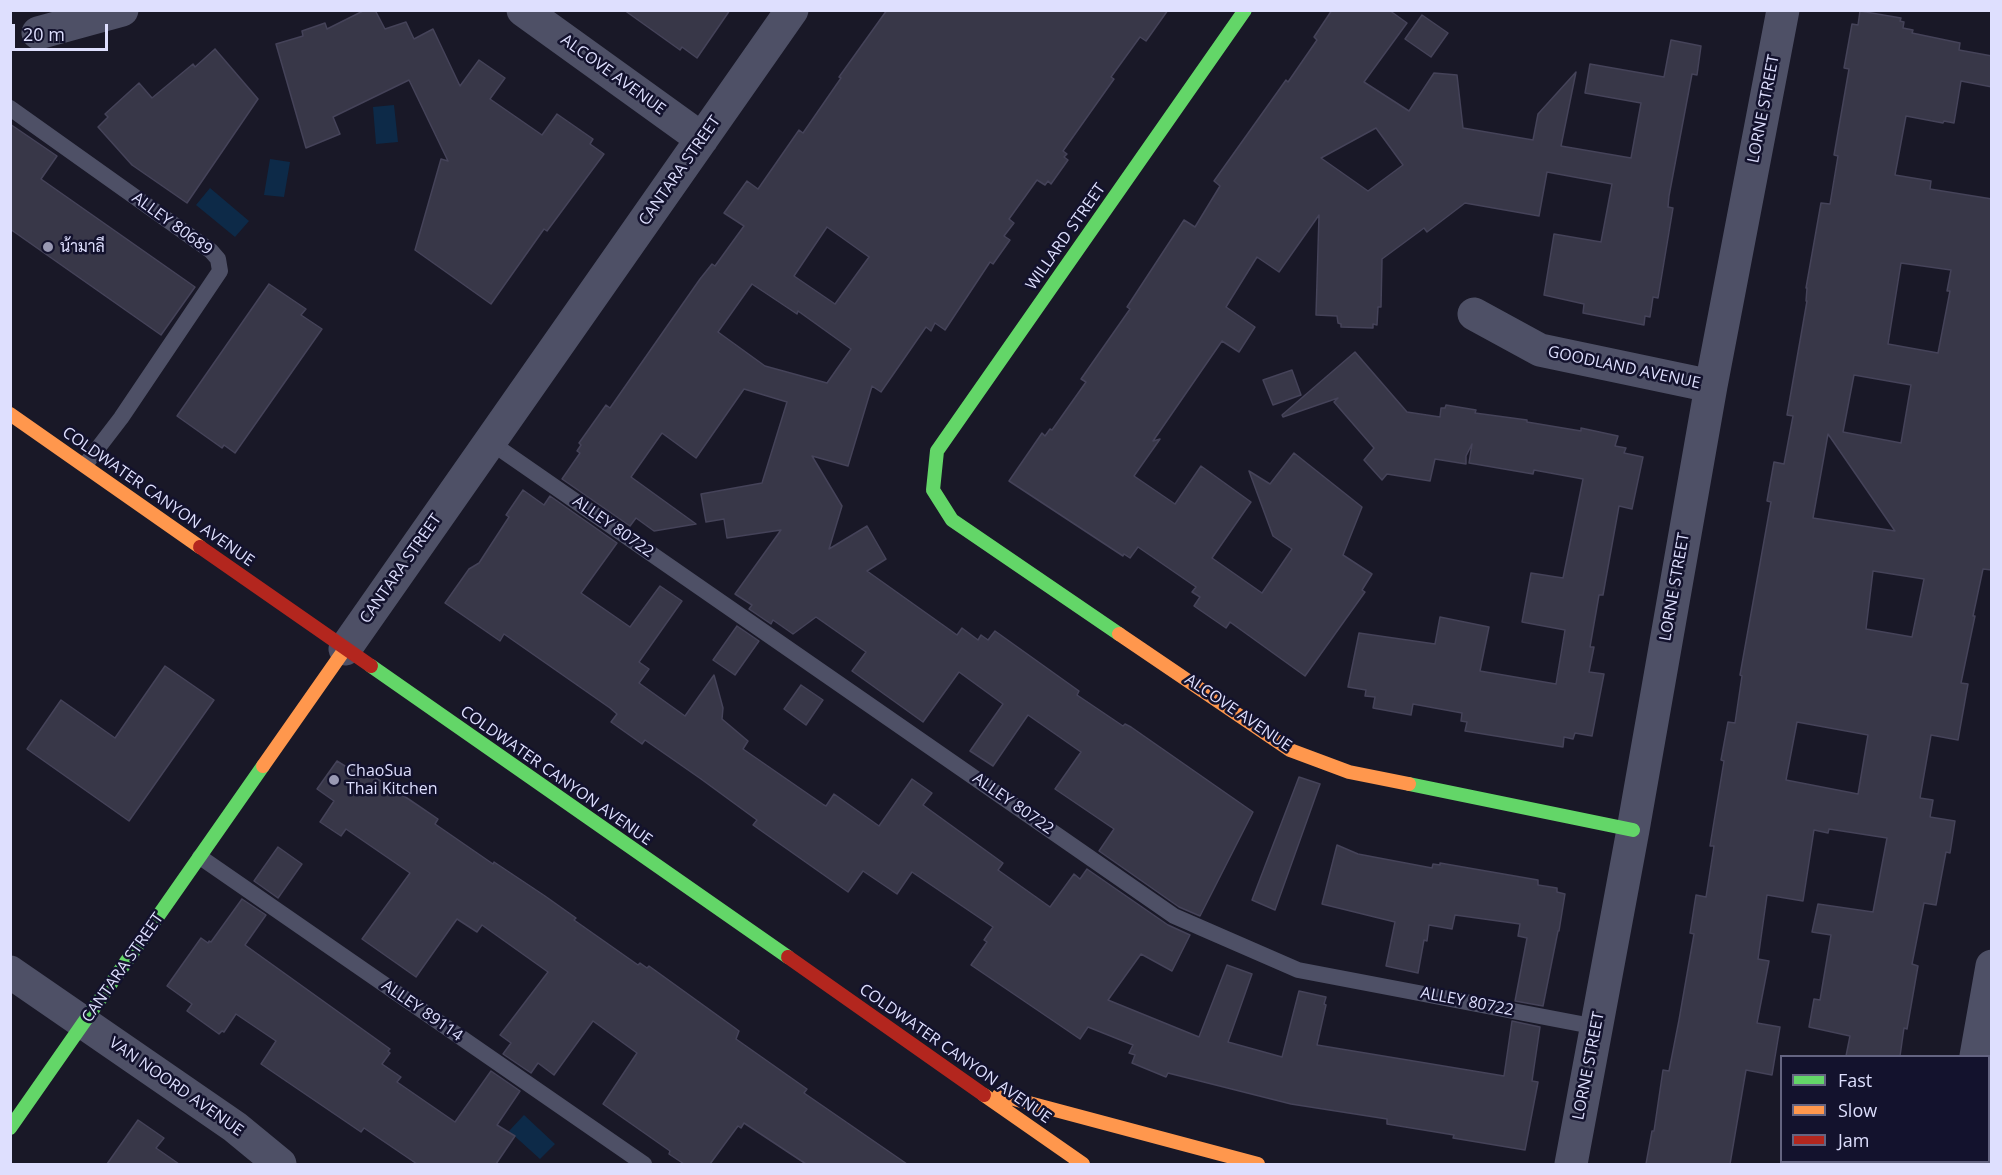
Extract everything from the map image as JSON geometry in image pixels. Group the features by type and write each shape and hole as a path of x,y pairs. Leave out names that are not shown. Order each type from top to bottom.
{"street":[{"path":"38,33 122,10"},
{"name":"ALCOVE AVENUE","path":"523,10 702,139"},
{"name":"CANTARA STREET","path":"10,1128 792,10"},
{"name":"WILLARD STREET","path":"933,490 937,451 1245,10"},
{"name":"LORNE STREET","path":"1571,1164 1633,830 1711,386 1783,10"},
{"name":"GOODLAND AVENUE","path":"1474,314 1540,350 1711,386"},
{"name":"COLDWATER CANYON AVENUE","path":"10,414 1083,1164"},
{"name":"ALCOVE AVENUE","path":"933,490 952,520 1290,750 1349,772 1633,830"},
{"path":"1976,1055 1992,966"},
{"name":"VAN NOORD AVENUE","path":"10,972 235,1127 280,1164"},
{"path":"974,1089 1258,1164"}],"lane":[{"name":"ALLEY 80689","path":"10,108 201,244 218,259 220,271 121,418 84,465"},
{"name":"ALLEY 80722","path":"490,442 1174,916 1298,970 1597,1027"},
{"name":"ALLEY 89114","path":"200,856 644,1164"}],"water":[{"path":"394,105 398,142 376,144 373,107"},
{"path":"270,159 290,162 284,197 264,195"},
{"path":"210,188 249,221 235,237 196,205"},
{"path":"524,1115 555,1144 540,1159 509,1131"}],"building":[{"path":"365,10 375,10 385,29 406,22 414,39 433,29 460,86 479,60 505,78 490,99 542,135 557,114 593,139 590,144 604,154 547,231 544,229 491,304 415,250 441,159 448,161 409,80 333,117 340,134 306,148 276,44 303,36 302,31 325,23 327,29"},
{"path":"624,10 730,10 697,58 682,47 680,50"},
{"path":"887,10 1168,10 1146,41 1140,37 1111,77 1114,79 1063,151 1067,154 1064,157 1068,160 1051,184 1048,181 1045,185 1037,180 1009,219 1014,223 1004,236 1010,240 993,264 990,262 945,330 935,323 931,331 926,327 881,392 872,386 848,466 812,456 842,506 829,549 867,526 886,559 867,571 957,635 962,628 978,640 981,635 988,640 995,631 1079,691 1077,695 1123,726 1125,724 1131,727 1253,812 1200,916 1179,907 1099,851 1114,829 1055,789 1081,752 1028,715 993,766 970,751 1003,704 959,672 923,722 852,671 866,652 816,617 793,634 773,620 771,624 749,609 752,605 735,594 781,530 727,538 724,519 706,522 701,494 762,483 787,402 744,389 696,458 662,433 631,477 696,524 654,531 636,518 630,526 562,479 580,453 577,451 581,445 579,443 606,405 610,408 700,279 712,264 715,266 744,226 724,213 747,181 758,189 799,130 803,133 841,78 839,77","holes":["827,227 869,257 835,304 794,276","752,284 797,314 798,311 851,349 827,383 765,366 718,332"]},
{"path":"1332,10 1389,10 1407,23 1364,82 1409,111 1434,73 1457,75 1463,128 1533,140 1538,114 1576,72 1561,146 1631,158 1641,103 1585,93 1590,64 1664,77 1671,40 1701,46 1697,75 1692,74 1669,196 1668,207 1673,208 1658,298 1653,297 1650,317 1645,316 1644,325 1583,313 1584,304 1544,295 1554,234 1601,242 1612,184 1547,172 1539,216 1465,203 1427,232 1424,228 1382,259 1381,307 1378,307 1377,325 1373,324 1373,328 1341,327 1337,316 1316,315 1319,215 1279,272 1257,257 1226,307 1255,327 1239,352 1222,341 1153,441 1160,439 1134,476 1175,504 1201,466 1251,502 1212,558 1262,593 1292,549 1273,536 1249,471 1270,484 1294,453 1362,507 1343,555 1372,574 1362,590 1365,592 1305,676 1230,622 1226,628 1194,606 1200,597 1192,592 1196,587 1138,547 1130,558 1124,554 1123,556 1009,481 1042,433 1045,436 1050,429 1052,430 1086,382 1081,379 1130,309 1127,307 1184,220 1195,227 1220,186 1214,181 1286,80 1288,82 1317,40 1314,37","holes":["1376,128 1403,165 1368,191 1321,158"]},
{"path":"1860,11 1901,18 1900,21 1904,22 1903,28 1913,30 1912,33 1960,43 1959,50 1992,56 1992,87 1961,81 1954,123 1906,116 1895,175 1931,181 1930,189 1992,199 1992,570 1983,569 1973,616 1975,616 1961,683 1968,684 1958,740 1931,735 1920,798 1933,800 1930,817 1955,821 1950,853 1946,852 1936,905 1924,903 1912,964 1918,966 1900,1055 1846,1055 1850,1036 1809,1027 1814,999 1820,1000 1831,935 1812,932 1818,904 1873,912 1887,838 1829,829 1828,833 1814,830 1803,901 1767,895 1758,959 1769,961 1757,1023 1780,1027 1772,1075 1746,1070 1730,1164 1646,1164 1652,1131 1654,1131 1663,1070 1669,1071 1679,1020 1694,934 1690,933 1696,895 1706,897 1714,846 1710,846 1724,761 1721,760 1728,722 1735,723 1742,676 1740,675 1771,502 1767,501 1774,462 1784,464 1793,416 1787,415 1807,301 1806,288 1821,203 1830,204 1838,156 1834,155 1849,69 1844,68 1852,24 1858,25","holes":["1901,263 1951,270 1947,291 1950,291 1938,353 1888,344","1854,375 1911,385 1901,443 1843,432","1828,434 1895,531 1813,518","1873,571 1924,579 1912,637 1866,629","1797,722 1868,735 1858,794 1786,780"]},
{"path":"1422,15 1448,33 1431,57 1405,39"},
{"path":"215,49 258,99 187,203 132,165 98,127 108,117 105,114 139,83 152,98 193,64 195,67"},
{"path":"10,124 57,156 41,179 195,287 161,335 10,229"},
{"path":"269,284 306,309 301,315 322,329 235,453 224,445 222,448 177,416"},
{"path":"1355,352 1407,412 1440,417 1441,408 1445,408 1446,405 1476,410 1475,413 1527,420 1527,422 1581,431 1581,428 1618,436 1615,446 1626,448 1624,453 1643,457 1632,509 1619,506 1603,595 1599,595 1590,647 1594,647 1589,672 1604,674 1592,736 1575,733 1573,739 1564,737 1563,747 1465,731 1467,722 1461,721 1462,713 1413,704 1411,715 1373,708 1375,697 1365,696 1366,690 1348,687 1359,633 1435,644 1440,617 1489,627 1480,671 1556,684 1565,630 1522,622 1531,573 1563,578 1583,479 1534,470 1533,474 1469,463 1472,444 1466,456 1466,464 1435,459 1430,481 1387,474 1382,480 1364,460 1374,448 1334,402 1338,398 1283,417 1282,415"},
{"path":"1292,370 1301,395 1273,405 1263,380"},
{"path":"523,490 544,505 550,496 617,543 581,593 630,627 660,586 682,601 639,662 649,669 639,683 685,716 714,675 723,708 722,719 748,741 743,749 824,805 826,806 834,794 879,826 912,779 932,793 923,805 1003,863 998,870 1050,907 1074,874 1080,879 1087,869 1168,925 1190,935 1172,971 1141,954 1108,1000 1199,1037 1227,965 1252,974 1228,1042 1282,1057 1299,991 1326,997 1317,1045 1504,1076 1512,1021 1540,1027 1532,1081 1538,1082 1525,1150 1387,1124 1387,1119 1291,1104 1168,1073 1166,1077 1132,1063 1135,1055 1129,1053 1133,1045 1088,1027 1080,1039 971,965 987,942 984,940 993,927 912,872 897,894 863,871 848,892 753,825 757,820 701,779 645,740 642,744 611,722 617,714 610,708 504,634 500,641 445,603 469,569 479,563 509,517 506,515"},
{"path":"737,626 759,641 735,675 713,660"},
{"path":"165,666 214,700 129,821 27,749 61,700 115,738"},
{"path":"801,685 823,700 806,725 784,709"},
{"path":"337,761 353,771 356,765 410,800 438,819 435,824 545,896 576,918 574,920 638,965 640,963 647,968 649,966 739,1031 736,1039 807,1089 804,1093 907,1164 806,1164 744,1123 741,1128 738,1126 710,1164 684,1164 669,1154 670,1151 603,1104 637,1053 593,1021 554,1075 538,1063 531,1073 503,1054 511,1043 500,1035 548,972 482,925 477,932 457,919 416,977 362,939 410,873 346,829 341,836 320,822 334,801 317,789"},
{"path":"1299,777 1320,784 1275,910 1252,900"},
{"path":"1337,845 1358,854 1432,868 1433,864 1440,865 1440,863 1538,880 1538,885 1557,888 1557,892 1565,894 1543,1006 1515,1001 1527,938 1518,936 1520,924 1455,915 1452,929 1429,925 1418,973 1386,966 1395,922 1322,904"},
{"path":"278,847 302,864 278,898 254,881"},
{"path":"242,899 266,915 245,945 390,1049 388,1051 390,1053 382,1064 401,1077 397,1082 455,1122 491,1071 520,1091 497,1125 515,1136 496,1164 417,1164 364,1128 361,1132 261,1064 276,1041 236,1014 224,1032 219,1034 187,1011 192,1004 167,986 201,938 208,943 211,942"},
{"path":"138,1120 164,1138 156,1148 179,1164 107,1164"}],"traffic: fast":[{"path":"1119,634 952,520 933,490 937,451 1245,10"},
{"path":"371,666 788,957"},
{"path":"10,1128 263,766"},
{"path":"1409,784 1633,830"}],"traffic: slow":[{"path":"10,414 200,547"},
{"path":"1119,634 1290,750 1349,772 1409,784"},
{"path":"263,766 345,649"},
{"path":"984,1095 1083,1164"},
{"path":"999,1095 1258,1164"}],"traffic: jam":[{"path":"200,547 371,666"},
{"path":"788,957 984,1095"}],"place":[{"name":"น้ามาลี","path":"48,247"},
{"name":"ChaoSua Thai Kitchen","path":"334,780"}]}
